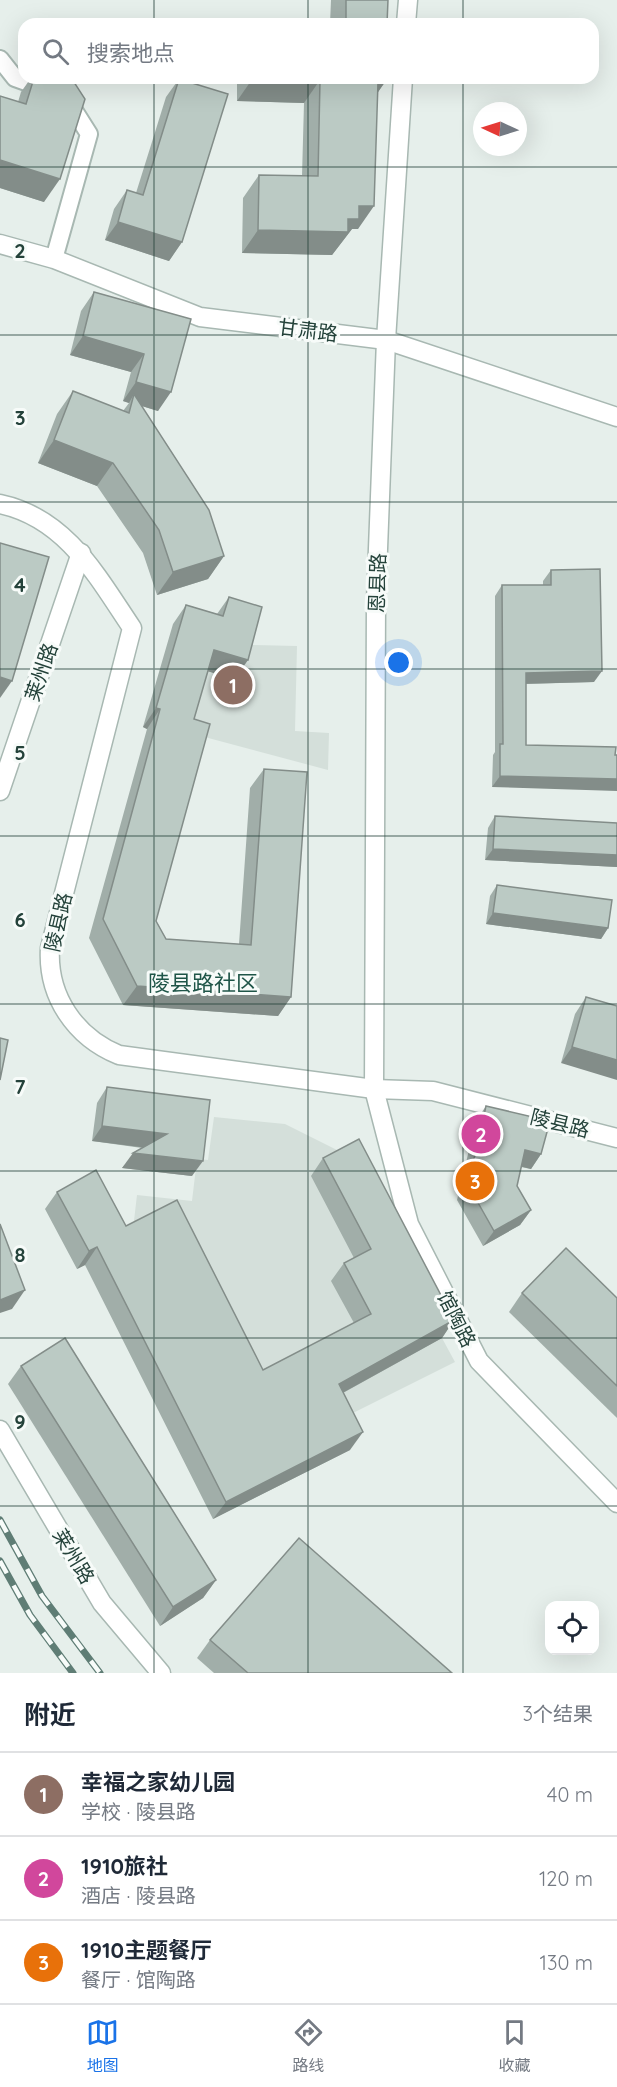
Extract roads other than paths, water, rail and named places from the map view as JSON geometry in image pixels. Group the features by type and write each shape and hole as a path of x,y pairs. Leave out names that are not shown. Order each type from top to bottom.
{"street":[{"path":"406,18 408,0"},
{"name":"恩县路","path":"374,1089 376,601 386,340 403,84"},
{"name":"甘肃路","path":"0,244 54,260 200,317 386,340 617,417"},
{"name":"陵县路","path":"0,504 25,511 44,521 81,553 132,628 50,948 49,970 56,994 81,1030 102,1048 119,1055 374,1089 433,1091 617,1138"},
{"name":"莱州路","path":"0,791 81,553"},
{"name":"馆陶路","path":"374,1089 409,1224 479,1361 617,1503"},
{"name":"莱州路","path":"0,1430 102,1603 161,1673"}],"lane":[{"path":"0,59 18,79"},
{"path":"32,84 65,96 89,134 54,260"}],"railway":[{"path":"0,1520 42,1596 100,1673"},
{"path":"0,1561 30,1615 73,1673"}],"place":[{"name":"幸福之家幼儿园","path":"233,685"},
{"name":"1910旅社","path":"481,1134"},
{"name":"1910主题餐厅","path":"475,1181"}],"district":[{"name":"陵县路社区","path":"203,983"}]}
